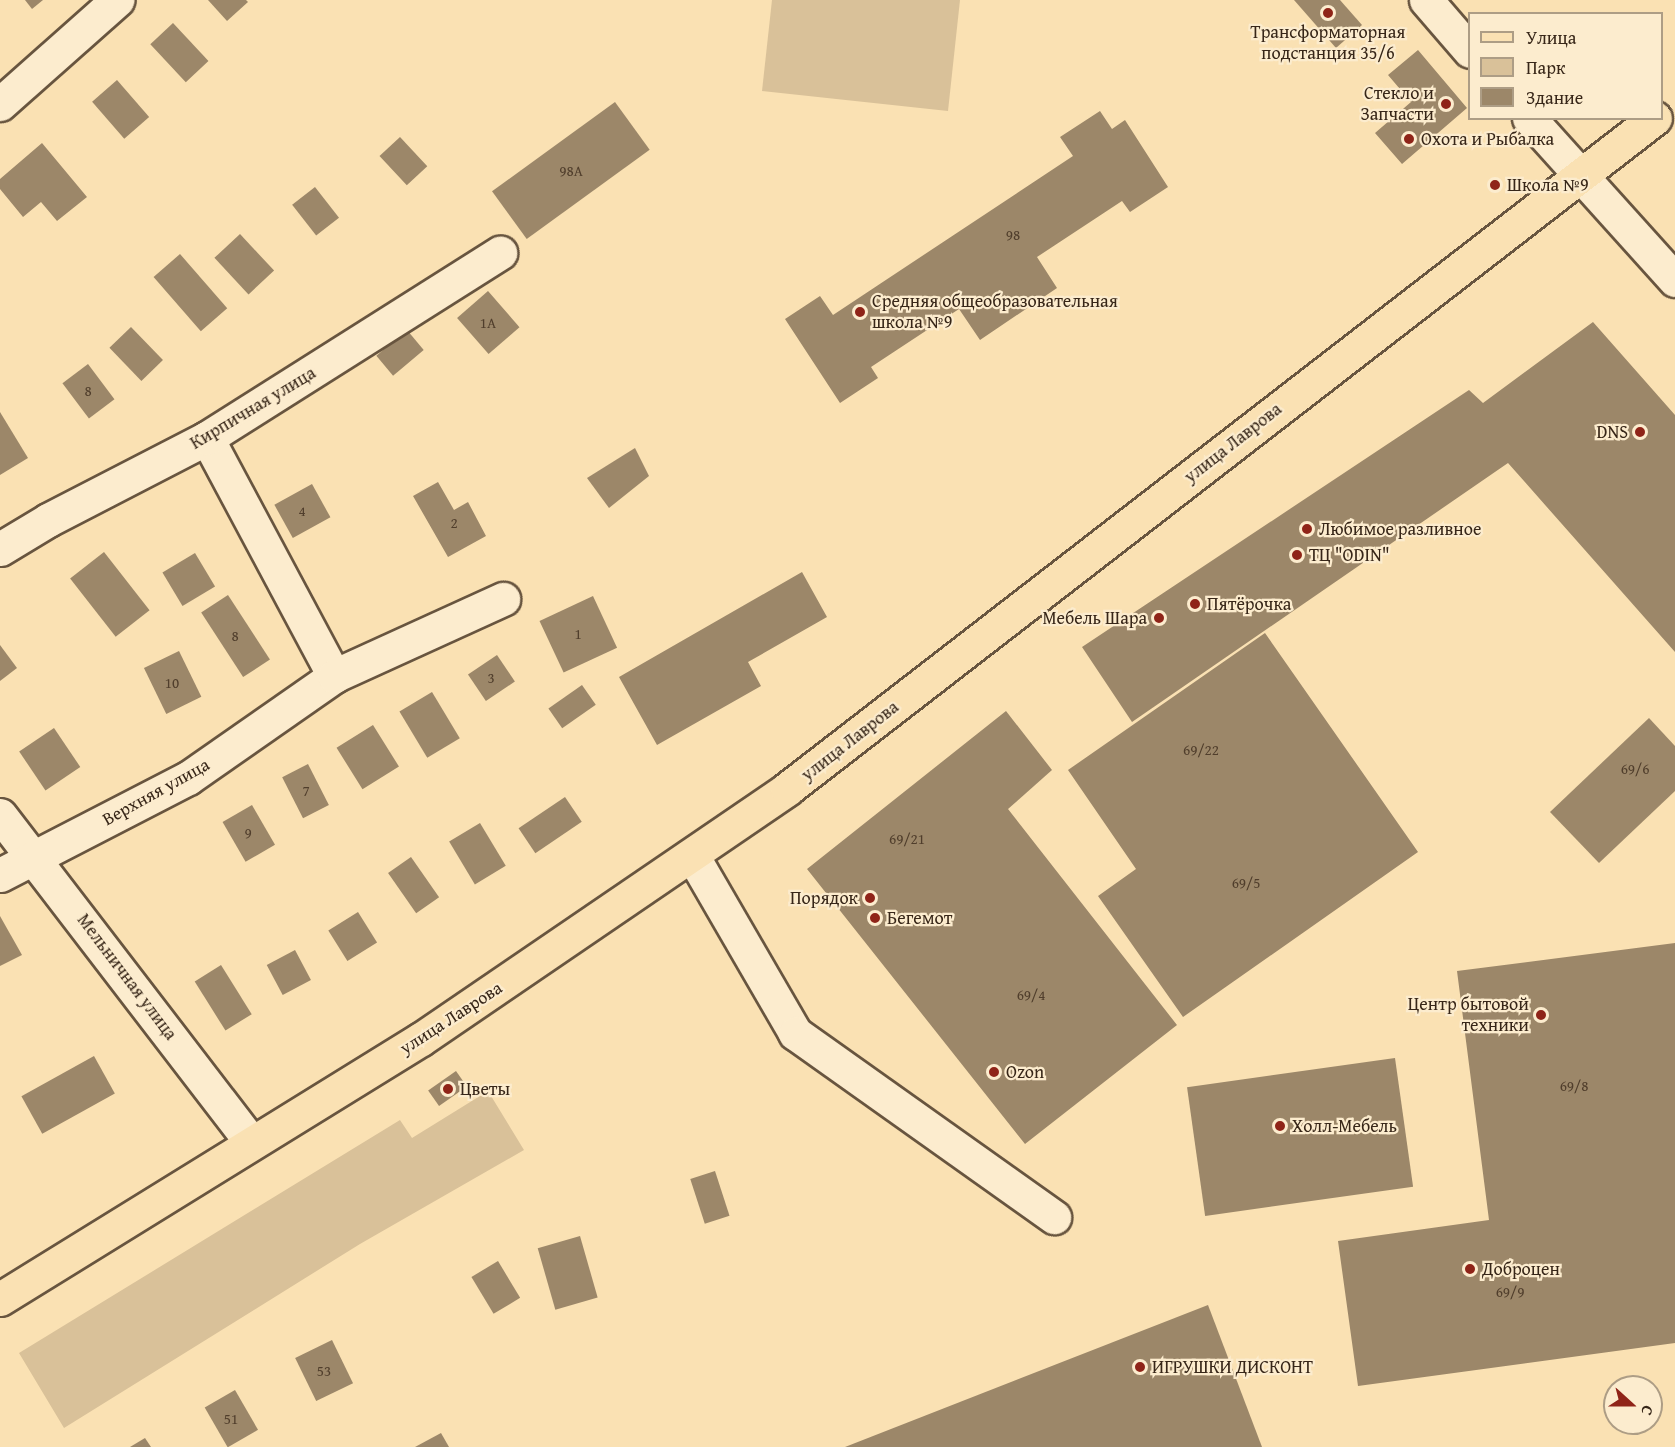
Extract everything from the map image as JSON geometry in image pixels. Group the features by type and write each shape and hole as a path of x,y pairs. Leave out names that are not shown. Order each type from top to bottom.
{"main road":[{"path":"1663,113 1675,104"},
{"name":"улица Лаврова","path":"0,1299 250,1141 421,1039 788,789 1578,174 1652,120"}],"street":[{"path":"0,104 117,0"},
{"path":"1426,0 1468,49"},
{"path":"1531,120 1675,280"},
{"name":"Кирпичная улица","path":"0,549 48,520 207,438 500,253"},
{"path":"207,438 334,676"},
{"name":"Верхняя улица","path":"0,875 188,778 334,676 503,599"},
{"name":"Мельничная улица","path":"0,815 35,857 250,1141"},
{"path":"692,855 795,1033 1054,1217"}],"green space":[{"path":"772,0 960,0 948,111 762,91"},
{"path":"488,1091 524,1150 360,1244 64,1428 19,1353 400,1120 412,1138"}],"building":[{"path":"25,0 43,0 32,9"},
{"path":"208,0 246,0 248,2 227,21"},
{"name":"Трансформаторная подстанция 35/6","path":"1294,0 1340,0 1362,25 1336,48"},
{"path":"173,23 208,61 186,82 150,44"},
{"path":"1418,50 1467,108 1402,164 1375,133 1411,102 1388,75"},
{"path":"117,80 149,117 124,139 92,102"},
{"path":"615,102 650,150 527,239 492,191"},
{"path":"1100,111 1112,129 1125,120 1168,187 1130,212 1122,201 1037,257 1057,288 980,340 959,309 871,367 878,378 840,403 785,319 820,296 833,315 1073,156 1060,137"},
{"path":"400,137 427,166 407,185 380,156"},
{"path":"42,143 87,197 57,221 41,202 23,217 0,189 0,179"},
{"path":"315,187 339,218 316,236 292,205"},
{"path":"240,234 274,271 249,294 214,258"},
{"path":"180,254 227,308 201,331 154,277"},
{"path":"488,291 519,327 489,354 457,318"},
{"name":"ТЦ \"ODIN\"","path":"1593,322 1675,415 1675,652 1508,463 1132,722 1082,647 1469,390 1483,403"},
{"path":"131,327 163,360 141,381 109,348"},
{"path":"407,330 424,350 393,376 376,356"},
{"path":"88,364 114,399 89,418 62,383"},
{"path":"0,412 28,458 0,475"},
{"path":"635,448 649,476 609,508 587,478"},
{"path":"438,482 454,510 468,502 486,536 448,557 413,496"},
{"path":"312,484 330,517 293,538 274,505"},
{"path":"104,552 150,610 116,637 70,578"},
{"path":"195,553 215,586 183,606 162,573"},
{"path":"802,572 827,617 748,662 761,686 657,745 619,677"},
{"path":"228,595 270,660 243,677 201,612"},
{"path":"593,596 617,648 564,673 540,621"},
{"path":"1265,633 1418,852 1183,1017 1098,896 1136,869 1068,770"},
{"path":"0,645 17,668 0,681"},
{"path":"179,651 201,697 166,714 144,668"},
{"path":"497,655 515,682 486,701 468,675"},
{"path":"582,685 596,705 562,728 548,709"},
{"path":"432,692 460,738 427,758 399,712"},
{"path":"1006,711 1052,770 1008,809 1177,1025 1025,1144 807,869"},
{"path":"1649,718 1675,746 1675,791 1599,863 1550,812"},
{"path":"373,725 399,767 362,789 337,748"},
{"path":"54,728 80,767 45,790 19,751"},
{"path":"308,764 329,805 303,818 282,777"},
{"path":"565,797 582,822 535,853 519,828"},
{"path":"252,805 275,845 246,862 223,822"},
{"path":"480,823 506,866 475,884 449,842"},
{"path":"411,857 439,897 416,913 388,873"},
{"path":"358,912 377,943 347,961 328,931"},
{"path":"0,916 22,955 0,966"},
{"path":"1675,943 1675,1343 1358,1386 1338,1241 1489,1220 1457,971"},
{"path":"295,950 311,980 283,995 267,965"},
{"path":"221,965 252,1014 225,1031 195,981"},
{"path":"94,1056 115,1094 42,1134 21,1096"},
{"path":"1395,1058 1413,1187 1205,1216 1187,1087"},
{"name":"Цветы","path":"456,1071 467,1087 439,1106 428,1091"},
{"path":"715,1171 730,1216 705,1224 690,1179"},
{"path":"580,1236 598,1298 555,1310 538,1248"},
{"path":"498,1261 520,1298 494,1314 471,1277"},
{"path":"1208,1305 1262,1447 845,1447"},
{"path":"332,1340 353,1383 316,1401 295,1358"},
{"path":"235,1390 258,1430 227,1447 205,1408"},
{"path":"441,1433 449,1447 415,1447"},
{"path":"145,1438 151,1447 130,1447"}],"place":[{"name":"Трансформаторная подстанция 35/6","path":"1328,13"},
{"name":"Стекло и Запчасти","path":"1446,104"},
{"name":"Охота и Рыбалка","path":"1409,139"},
{"name":"Школа №9","path":"1495,185"},
{"name":"Средняя общеобразовательная школа №9","path":"860,312"},
{"name":"DNS","path":"1640,432"},
{"name":"Любимое разливное","path":"1307,529"},
{"name":"ТЦ \"ODIN\"","path":"1297,555"},
{"name":"Пятёрочка","path":"1195,604"},
{"name":"Мебель Шара","path":"1159,618"},
{"name":"Порядок","path":"870,898"},
{"name":"Бегемот","path":"875,918"},
{"name":"Центр бытовой техники","path":"1541,1015"},
{"name":"Ozon","path":"994,1072"},
{"name":"Цветы","path":"448,1089"},
{"name":"Холл-Мебель","path":"1280,1126"},
{"name":"Доброцен","path":"1470,1269"},
{"name":"ИГРУШКИ ДИСКОНТ","path":"1140,1367"}]}
